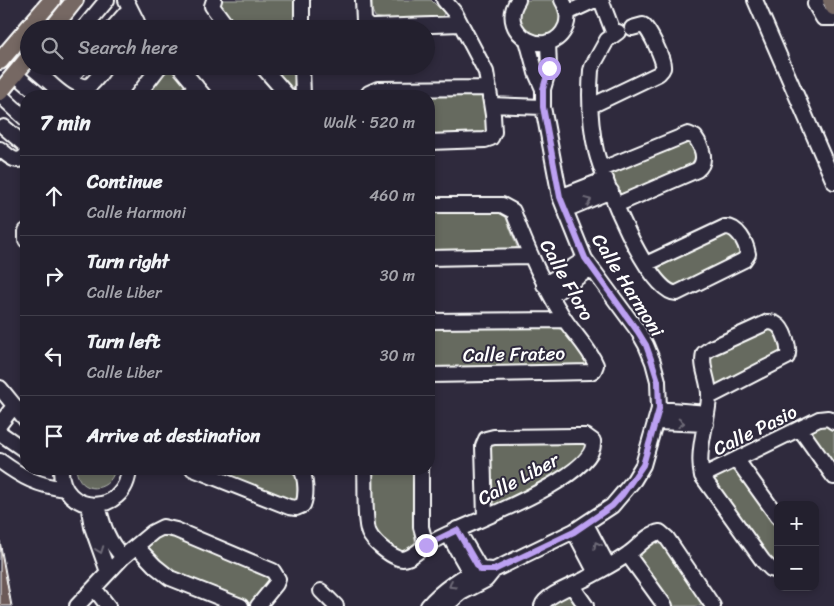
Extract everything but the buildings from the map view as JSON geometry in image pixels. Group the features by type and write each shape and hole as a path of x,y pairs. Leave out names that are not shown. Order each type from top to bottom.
{"main road":[{"path":"35,20 52,0"},
{"path":"59,20 75,0"},
{"path":"831,0 834,7"},
{"path":"0,61 20,38"},
{"path":"0,92 20,68"}],"street":[{"path":"90,20 107,0"},
{"path":"214,0 212,6 222,20"},
{"path":"302,0 302,20"},
{"path":"363,0 364,20"},
{"path":"435,142 489,140 494,132 486,72 455,13 444,0"},
{"path":"527,40 537,43 548,42 555,39 565,28 567,13 562,0"},
{"path":"567,13 595,0"},
{"path":"601,0 616,33 604,44 592,68 590,94 596,150 623,223 646,264 661,285 669,292 677,293 744,260 748,250 737,230 725,227 646,264"},
{"path":"818,0 816,4 823,18 834,18"},
{"name":"Calle Harmoni","path":"515,1 512,14 514,25 519,34 527,40 536,73 543,89"},
{"path":"758,3 834,182"},
{"path":"118,20 128,4"},
{"path":"128,4 136,20"},
{"path":"435,25 461,24"},
{"path":"592,106 661,71 663,63 649,31 643,25 632,28"},
{"name":"Calle Harmoni","path":"428,606 441,592 482,576 580,528 612,506 634,480 643,465 658,415 658,381 646,345 588,263 563,203 544,111 543,89 549,68 548,42"},
{"path":"15,74 34,90"},
{"path":"66,75 79,85 84,86 90,85 98,75"},
{"path":"70,78 73,75"},
{"path":"142,90 153,75"},
{"path":"185,75 194,90"},
{"path":"270,75 283,90"},
{"path":"302,75 303,90"},
{"path":"376,90 489,88"},
{"path":"0,96 20,113"},
{"path":"492,110 544,111"},
{"path":"20,116 2,130 20,142"},
{"path":"563,203 688,134 695,137 704,156 702,164 697,170 616,205"},
{"path":"0,149 12,159 20,159"},
{"name":"Calle Floro","path":"435,205 502,205 513,211 530,256 548,291 565,320 596,365"},
{"path":"435,258 530,256"},
{"path":"548,291 588,263"},
{"name":"Calle Frateo","path":"435,321 565,320"},
{"path":"709,396 782,361 789,354 789,350 780,327 768,322 711,348 704,354 703,362 709,396 700,462 702,476 763,561 774,570"},
{"name":"Calle Frateo","path":"435,375 590,372 594,370 596,365"},
{"path":"0,388 5,413 20,418"},
{"path":"658,415 706,419"},
{"name":"Calle Pasio","path":"702,476 800,429 829,420"},
{"path":"800,429 834,477"},
{"path":"0,433 20,447"},
{"name":"Calle Liber","path":"365,475 367,527 369,532 379,544 400,559 410,557 426,545 485,518 560,482 591,454 594,441 586,436 494,437 486,439 483,446 485,518"},
{"path":"737,460 774,511"},
{"path":"0,461 20,475"},
{"path":"20,475 42,486 66,489"},
{"path":"62,475 66,489 72,496 93,505 108,502 117,497 124,489 128,475"},
{"path":"208,475 289,507 296,508 303,504 305,500 303,475"},
{"path":"421,475 421,527 426,545"},
{"path":"93,505 106,533 116,550 123,557"},
{"path":"93,505 92,528 108,572"},
{"path":"77,606 123,557 157,529 169,528 268,567 277,574 276,584 258,606"},
{"path":"580,528 602,570"},
{"path":"453,532 482,576"},
{"path":"542,606 543,601 547,598 628,555 652,535 660,532 667,538 713,606"},
{"path":"136,546 155,566 170,578 241,606"},
{"path":"628,555 665,606"},
{"name":"Calle Harmoni","path":"446,606 482,576"},
{"path":"572,586 586,606"},
{"path":"94,588 108,606"},
{"path":"321,590 336,606"}],"green space":[{"path":"221,0 296,0 296,20 231,20 219,2"},
{"path":"372,0 431,0 444,13 442,17 386,19 375,17 372,10"},
{"path":"522,0 556,0 562,13 562,18 560,26 554,34 538,39 519,28 518,7"},
{"path":"158,75 179,75 184,82 182,90 147,90"},
{"path":"276,75 295,75 294,86 288,90"},
{"path":"480,95 485,98 488,131 483,136 435,135 435,96"},
{"path":"689,141 697,160 694,165 624,197 619,195 612,174 622,168"},
{"path":"435,211 497,212 505,215 517,247 513,250 435,253"},
{"path":"731,232 738,244 740,255 681,286 669,285 659,269 664,261"},
{"path":"771,326 778,329 785,352 719,385 715,383 709,358"},
{"path":"435,327 557,328 565,331 587,362 585,366 435,369"},
{"path":"822,424 832,427 834,430 834,469 810,434"},
{"path":"499,442 586,443 584,452 578,460 559,475 495,506 491,503 488,450 490,446"},
{"path":"733,467 774,522 774,565 716,485 715,480 718,474"},
{"path":"78,475 113,475 107,483 101,487 94,488 88,487"},
{"path":"220,475 296,475 297,500 294,503"},
{"path":"372,475 414,475 415,544 412,550 404,555 394,550 377,533 372,523"},
{"path":"163,532 272,578 255,600 249,603 203,586 175,572 153,555 147,545"},
{"path":"653,542 662,545 706,606 670,606 640,563 639,555"},
{"path":"570,596 579,606 551,606 564,597"}],"route":[{"path":"426,545 457,530 480,570 494,570 574,532 612,506 634,480 643,465 657,422 659,409 658,381 646,345 585,258 560,197 543,107 543,89 549,68"}]}
